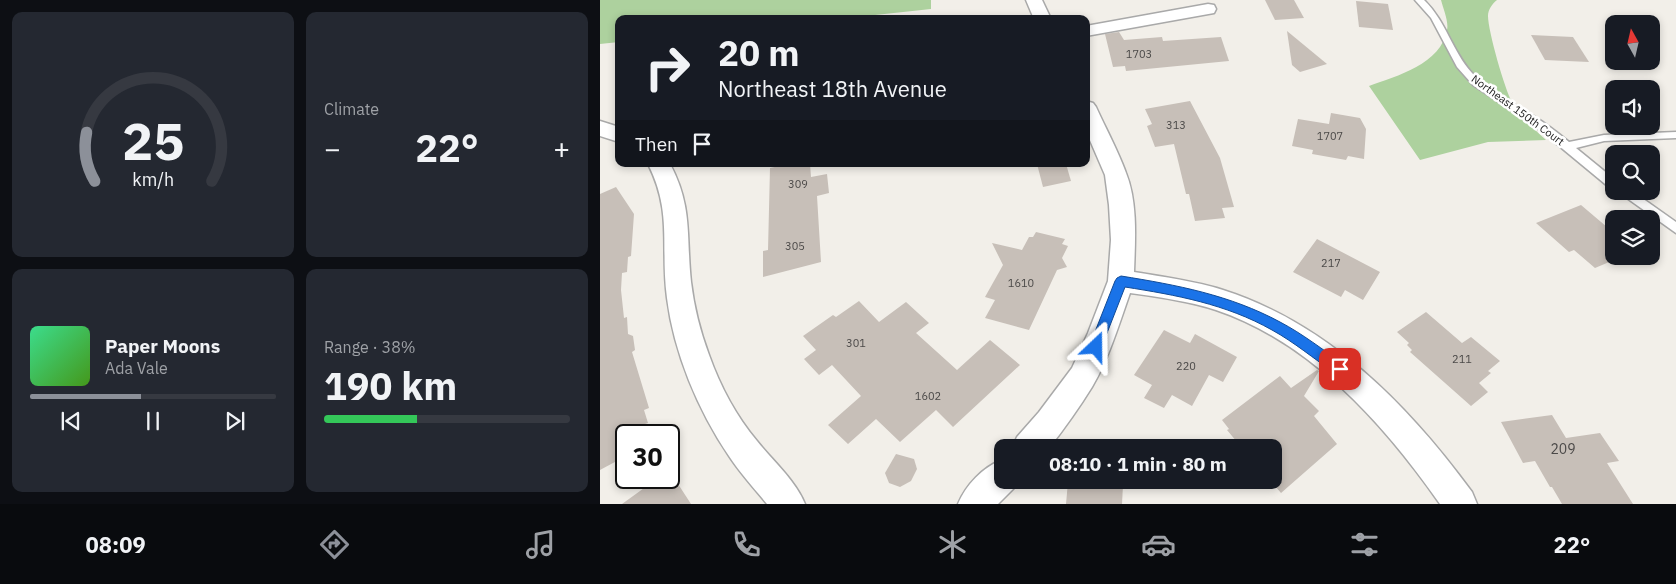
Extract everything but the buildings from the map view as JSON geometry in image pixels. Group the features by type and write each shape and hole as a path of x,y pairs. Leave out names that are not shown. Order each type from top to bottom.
{"street":[{"path":"1034,0 1041,15"},
{"path":"1090,30 1208,9"},
{"path":"1036,439 1082,377 1102,332 1121,281 1123,240 1121,205 1116,175 1090,116"},
{"path":"600,128 615,134"},
{"path":"667,168 675,198 679,296 686,328 701,375 718,410 741,446 788,504"},
{"path":"1121,281 1222,301 1277,326 1327,358 1353,379 1397,424 1444,480 1460,504"},
{"path":"975,504 994,484"}],"lane":[{"name":"Northeast 150th Court","path":"1419,0 1435,16 1458,62 1471,78 1512,108 1538,123 1605,177"},
{"path":"1568,146 1604,138 1676,135"},
{"path":"1636,200 1676,228"}],"green space":[{"path":"600,0 931,0 931,9 875,15 615,15 615,42 600,44"},
{"path":"1441,0 1497,0 1493,3 1488,16 1505,86 1519,113 1546,140 1488,142 1420,160 1369,86 1416,67 1436,52 1443,42 1447,30 1447,19"}],"route":[{"path":"1096,347 1121,281 1222,301 1277,326 1327,358 1340,369"}]}
